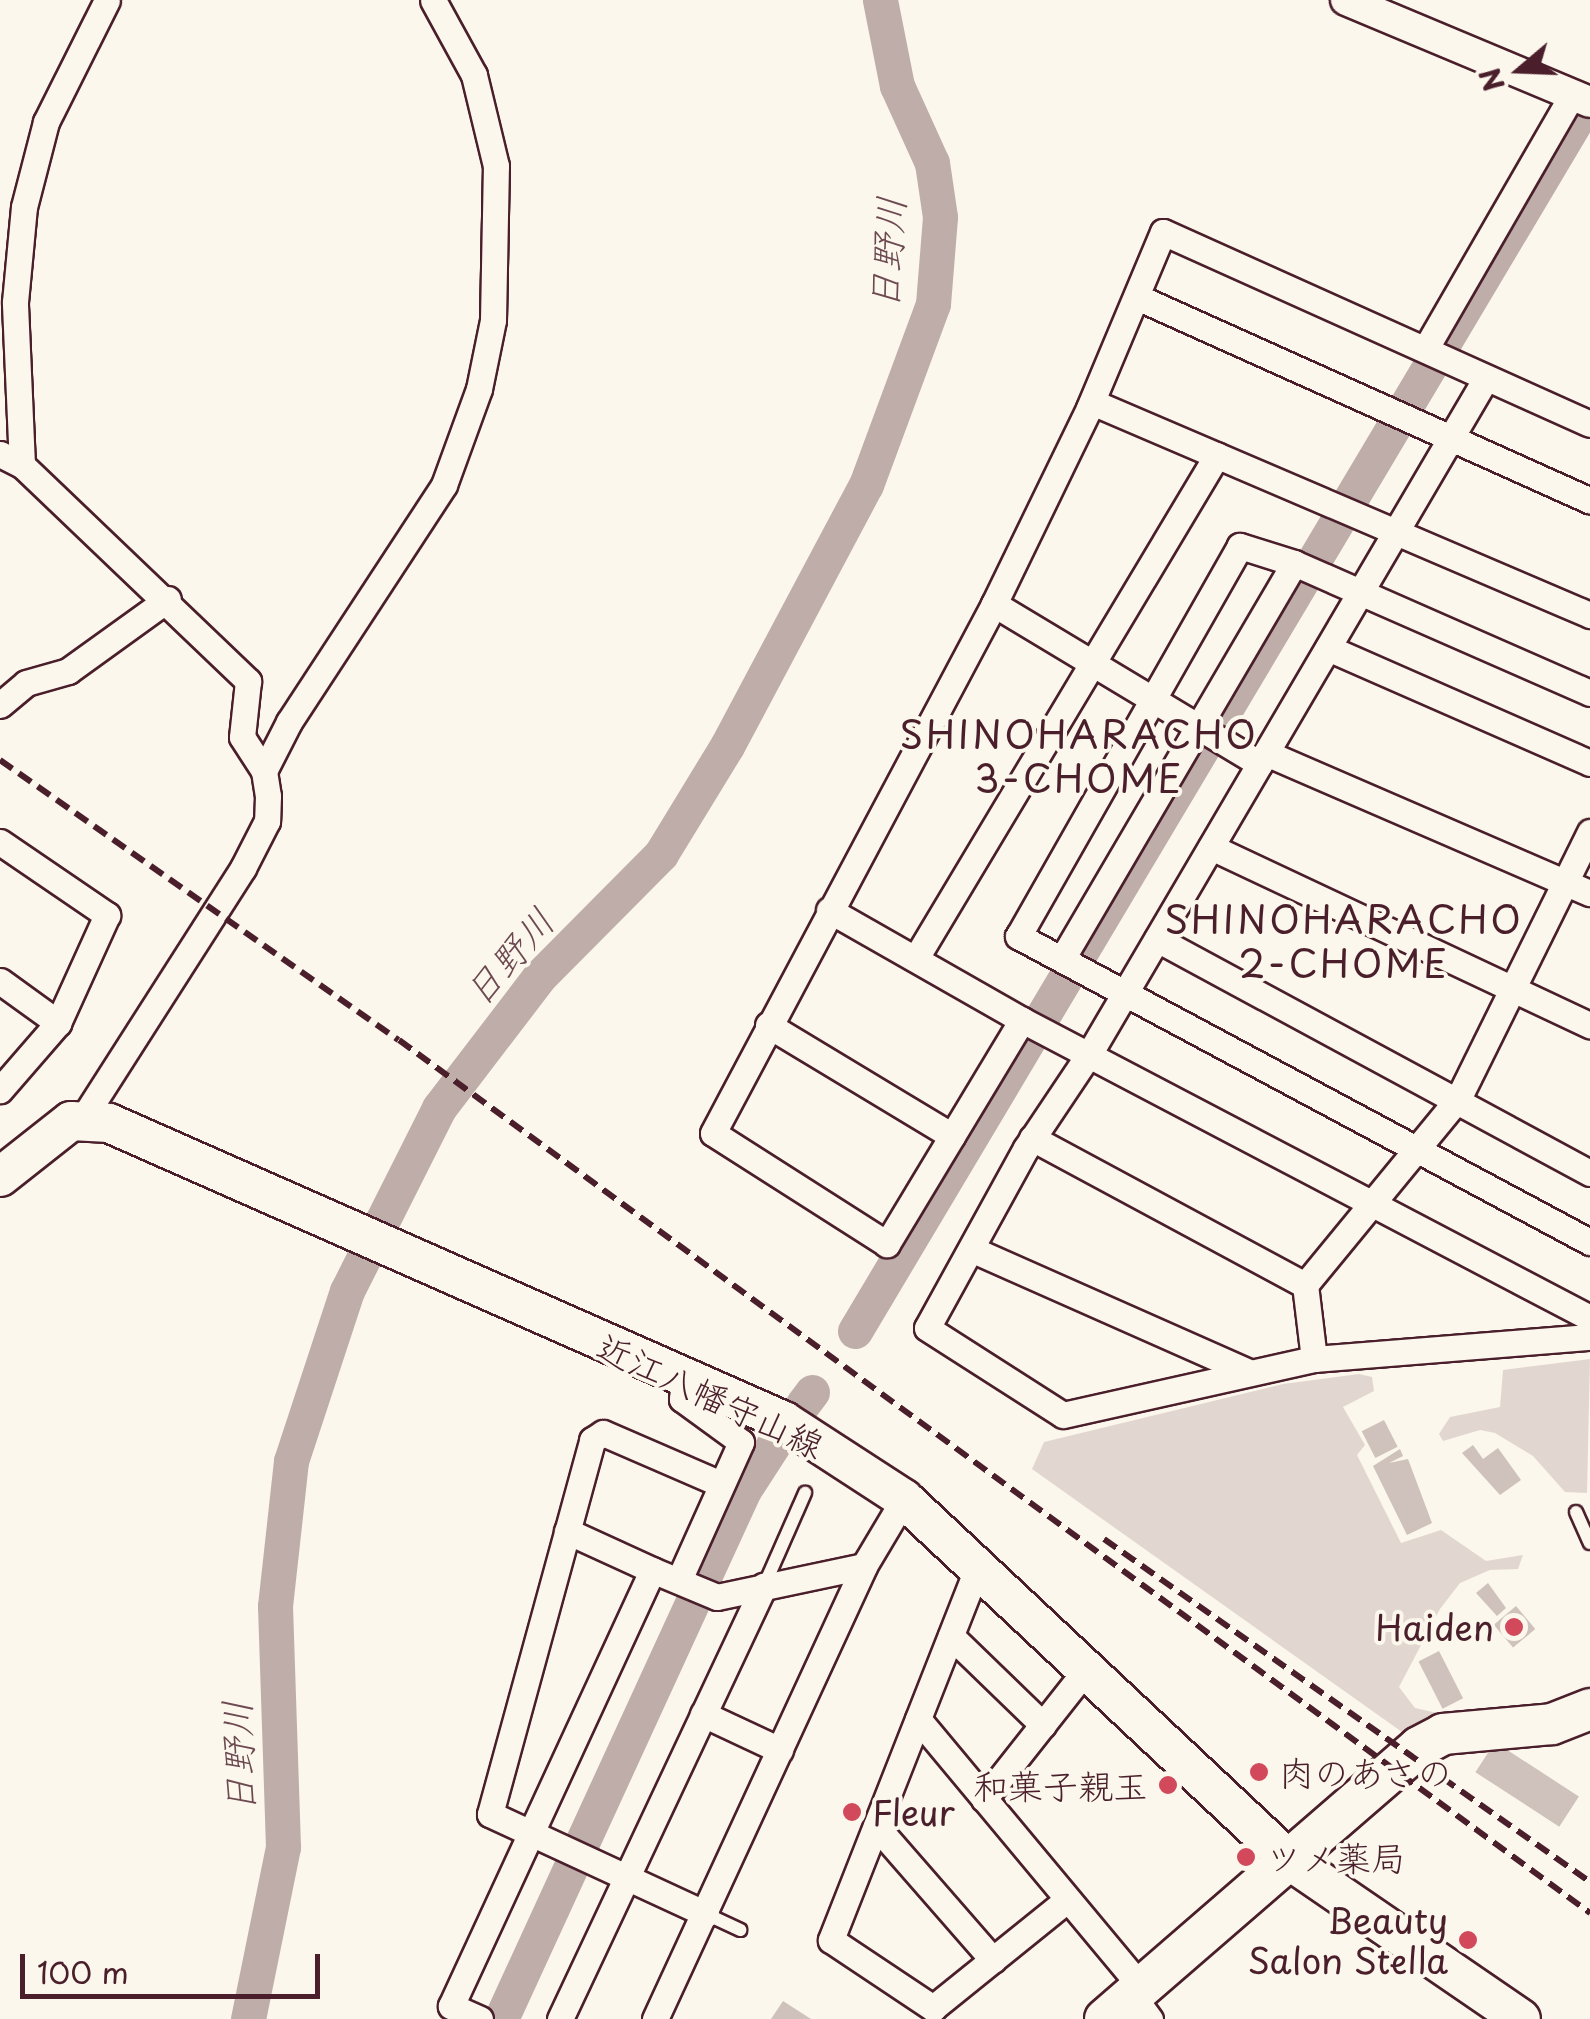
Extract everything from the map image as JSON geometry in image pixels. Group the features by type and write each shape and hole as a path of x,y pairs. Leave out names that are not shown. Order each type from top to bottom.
{"highway":[{"path":"1133,2006 1289,1860 1420,1747 1444,1734 1552,1724 1590,1709"}],"main road":[{"path":"0,1178 32,1146 96,1121"},
{"name":"近江八幡守山線","path":"96,1121 784,1421 904,1499 1289,1860 1521,2019"}],"street":[{"path":"264,771 289,722 444,485 479,388 493,320 496,166 474,75 433,0"},
{"path":"1346,0 1571,95 1436,353"},
{"path":"96,1121 142,1018 268,821 264,771 242,737 248,681 168,599 11,460 9,271 46,122 102,1"},
{"path":"1033,1024 952,1136 887,1244 712,1134 994,604 1092,402 1162,232 1590,424"},
{"path":"1137,297 1590,501"},
{"path":"1486,378 1091,1051 1032,1138 928,1328 1063,1415 1314,1360 1590,1337"},
{"path":"1092,402 1590,615"},
{"path":"916,958 1218,455"},
{"path":"1590,694 1306,569 1240,546 1149,697 1018,936 1590,1242"},
{"path":"1071,963 1306,569"},
{"path":"0,705 26,684 68,671 168,599"},
{"path":"994,604 1209,733 1590,893"},
{"path":"1328,648 1590,763"},
{"path":"1314,1360 1305,1286 1458,1099 1590,832"},
{"path":"0,842 107,914 58,1023 0,1090"},
{"path":"1211,846 1590,1025"},
{"path":"829,910 1033,1024 1091,1051 1590,1318"},
{"path":"1157,939 1590,1172"},
{"path":"0,981 58,1023"},
{"path":"768,1025 952,1136"},
{"path":"1032,1138 1305,1286"},
{"path":"971,1249 1248,1372"},
{"path":"684,1378 682,1398 741,1442 721,1484 693,1587"},
{"path":"706,1914 490,1814 592,1440 603,1433 721,1484"},
{"path":"655,2019 864,1566 904,1499"},
{"path":"568,1531 693,1587 764,1586 864,1566"},
{"path":"977,1568 831,1940 933,2008 1068,1900"},
{"path":"480,2019 448,2012 652,1570"},
{"path":"560,2019 764,1586"},
{"path":"951,1636 1042,1725"},
{"path":"984,1798 1086,1670"},
{"path":"702,1714 780,1750"},
{"path":"918,1719 1068,1900 1133,2006"},
{"path":"876,1826 993,1960"}],"lane":[{"path":"764,1586 805,1493"},
{"path":"1576,1512 1590,1543"},
{"path":"706,1914 741,1930"}],"shaded area":[{"path":"1590,1359 1587,1493 1565,1492 1533,1456 1495,1433 1480,1430 1443,1441 1439,1434 1450,1417 1500,1407 1503,1370"},
{"path":"1359,1374 1372,1377 1374,1391 1343,1407 1365,1445 1357,1455 1401,1543 1441,1530 1486,1561 1523,1555 1518,1569 1490,1570 1460,1583 1440,1609 1399,1687 1415,1708 1455,1717 1409,1737 1032,1469 1044,1442 1283,1384"}],"building":[{"path":"1384,1420 1398,1447 1375,1458 1362,1431"},
{"path":"1473,1445 1483,1459 1498,1448 1521,1480 1500,1495 1462,1453"},
{"path":"1400,1449 1403,1456 1389,1463 1408,1459 1432,1523 1407,1535 1373,1466"},
{"path":"1488,1583 1506,1608 1497,1616 1476,1593"},
{"name":"Haiden","path":"1516,1606 1535,1629 1513,1648 1494,1625"},
{"path":"1439,1651 1463,1698 1443,1709 1419,1661"},
{"path":"1495,1742 1579,1796 1559,1827 1475,1772"},
{"path":"783,2001 811,2019 771,2019"}],"waterway":[{"name":"日野川","path":"248,2019 283,1847 275,1606 291,1461 347,1291 439,1108 539,977 661,854 727,746 866,485 933,304 940,217 932,163 897,86 880,0"},
{"path":"855,1331 1577,119"},
{"path":"803,1404 812,1392"},
{"path":"501,2019 744,1490 779,1436"}],"railway":[{"path":"0,760 399,1040 1590,1913"},
{"path":"1104,1539 1590,1882"}],"place":[{"name":"Haiden","path":"1514,1627"},
{"name":"肉のあさの","path":"1259,1772"},
{"name":"和菓子親玉","path":"1168,1785"},
{"name":"Fleur","path":"852,1812"},
{"name":"ツメ薬局","path":"1246,1857"},
{"name":"Beauty Salon Stella","path":"1468,1940"}],"district":[{"name":"SHINOHARACHO 3-CHOME","path":"1079,756"},
{"name":"SHINOHARACHO 2-CHOME","path":"1344,941"}]}
